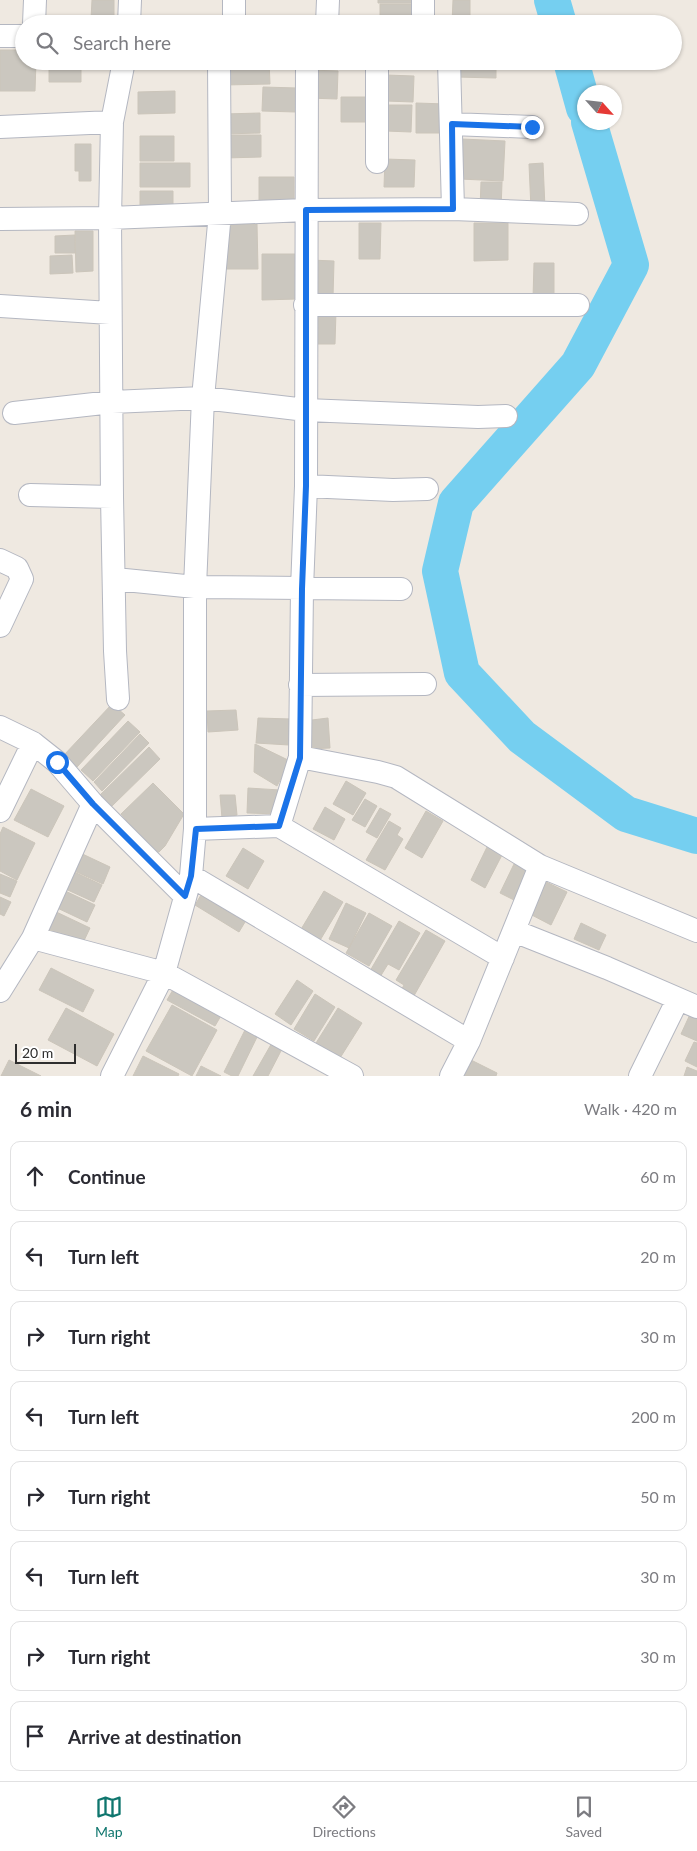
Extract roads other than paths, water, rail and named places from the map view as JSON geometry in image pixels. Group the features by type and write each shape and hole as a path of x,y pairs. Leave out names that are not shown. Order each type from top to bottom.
{"street":[{"path":"34,15 35,0"},
{"path":"130,0 130,15"},
{"path":"234,0 234,15"},
{"path":"328,0 328,15"},
{"path":"423,0 423,15"},
{"path":"0,36 15,36"},
{"path":"118,699 115,651 112,497 110,218 112,122 122,70"},
{"path":"112,1076 164,973 188,886 196,829 195,587 203,398 220,213 219,70"},
{"path":"279,826 300,758 302,589 306,486 306,70"},
{"path":"377,70 377,162"},
{"path":"449,70 453,209"},
{"path":"0,126 112,122"},
{"path":"452,124 532,127"},
{"path":"0,219 110,218 306,210 453,209 577,214"},
{"path":"305,305 578,305"},
{"path":"0,306 110,313"},
{"path":"14,413 112,402 203,398 306,410 478,418 506,416"},
{"path":"306,486 393,490 427,489"},
{"path":"30,495 112,497"},
{"path":"0,560 17,568 22,579 0,626"},
{"path":"115,579 195,587 401,589"},
{"path":"300,685 425,684"},
{"path":"0,727 33,743 57,762 93,804 188,886 469,1041"},
{"path":"0,811 33,743"},
{"path":"300,758 396,776 540,866 697,931"},
{"path":"0,991 33,938 93,804"},
{"path":"196,829 279,826 503,958"},
{"path":"451,1076 469,1041 540,866"},
{"path":"514,931 688,1003 640,1076"},
{"path":"33,938 164,973 352,1076"}],"waterway":[{"path":"552,0 556,15"},
{"path":"573,70 578,85"},
{"path":"591,130 631,265 578,365 456,503 440,571 462,673 522,737 626,814 697,836"}]}
